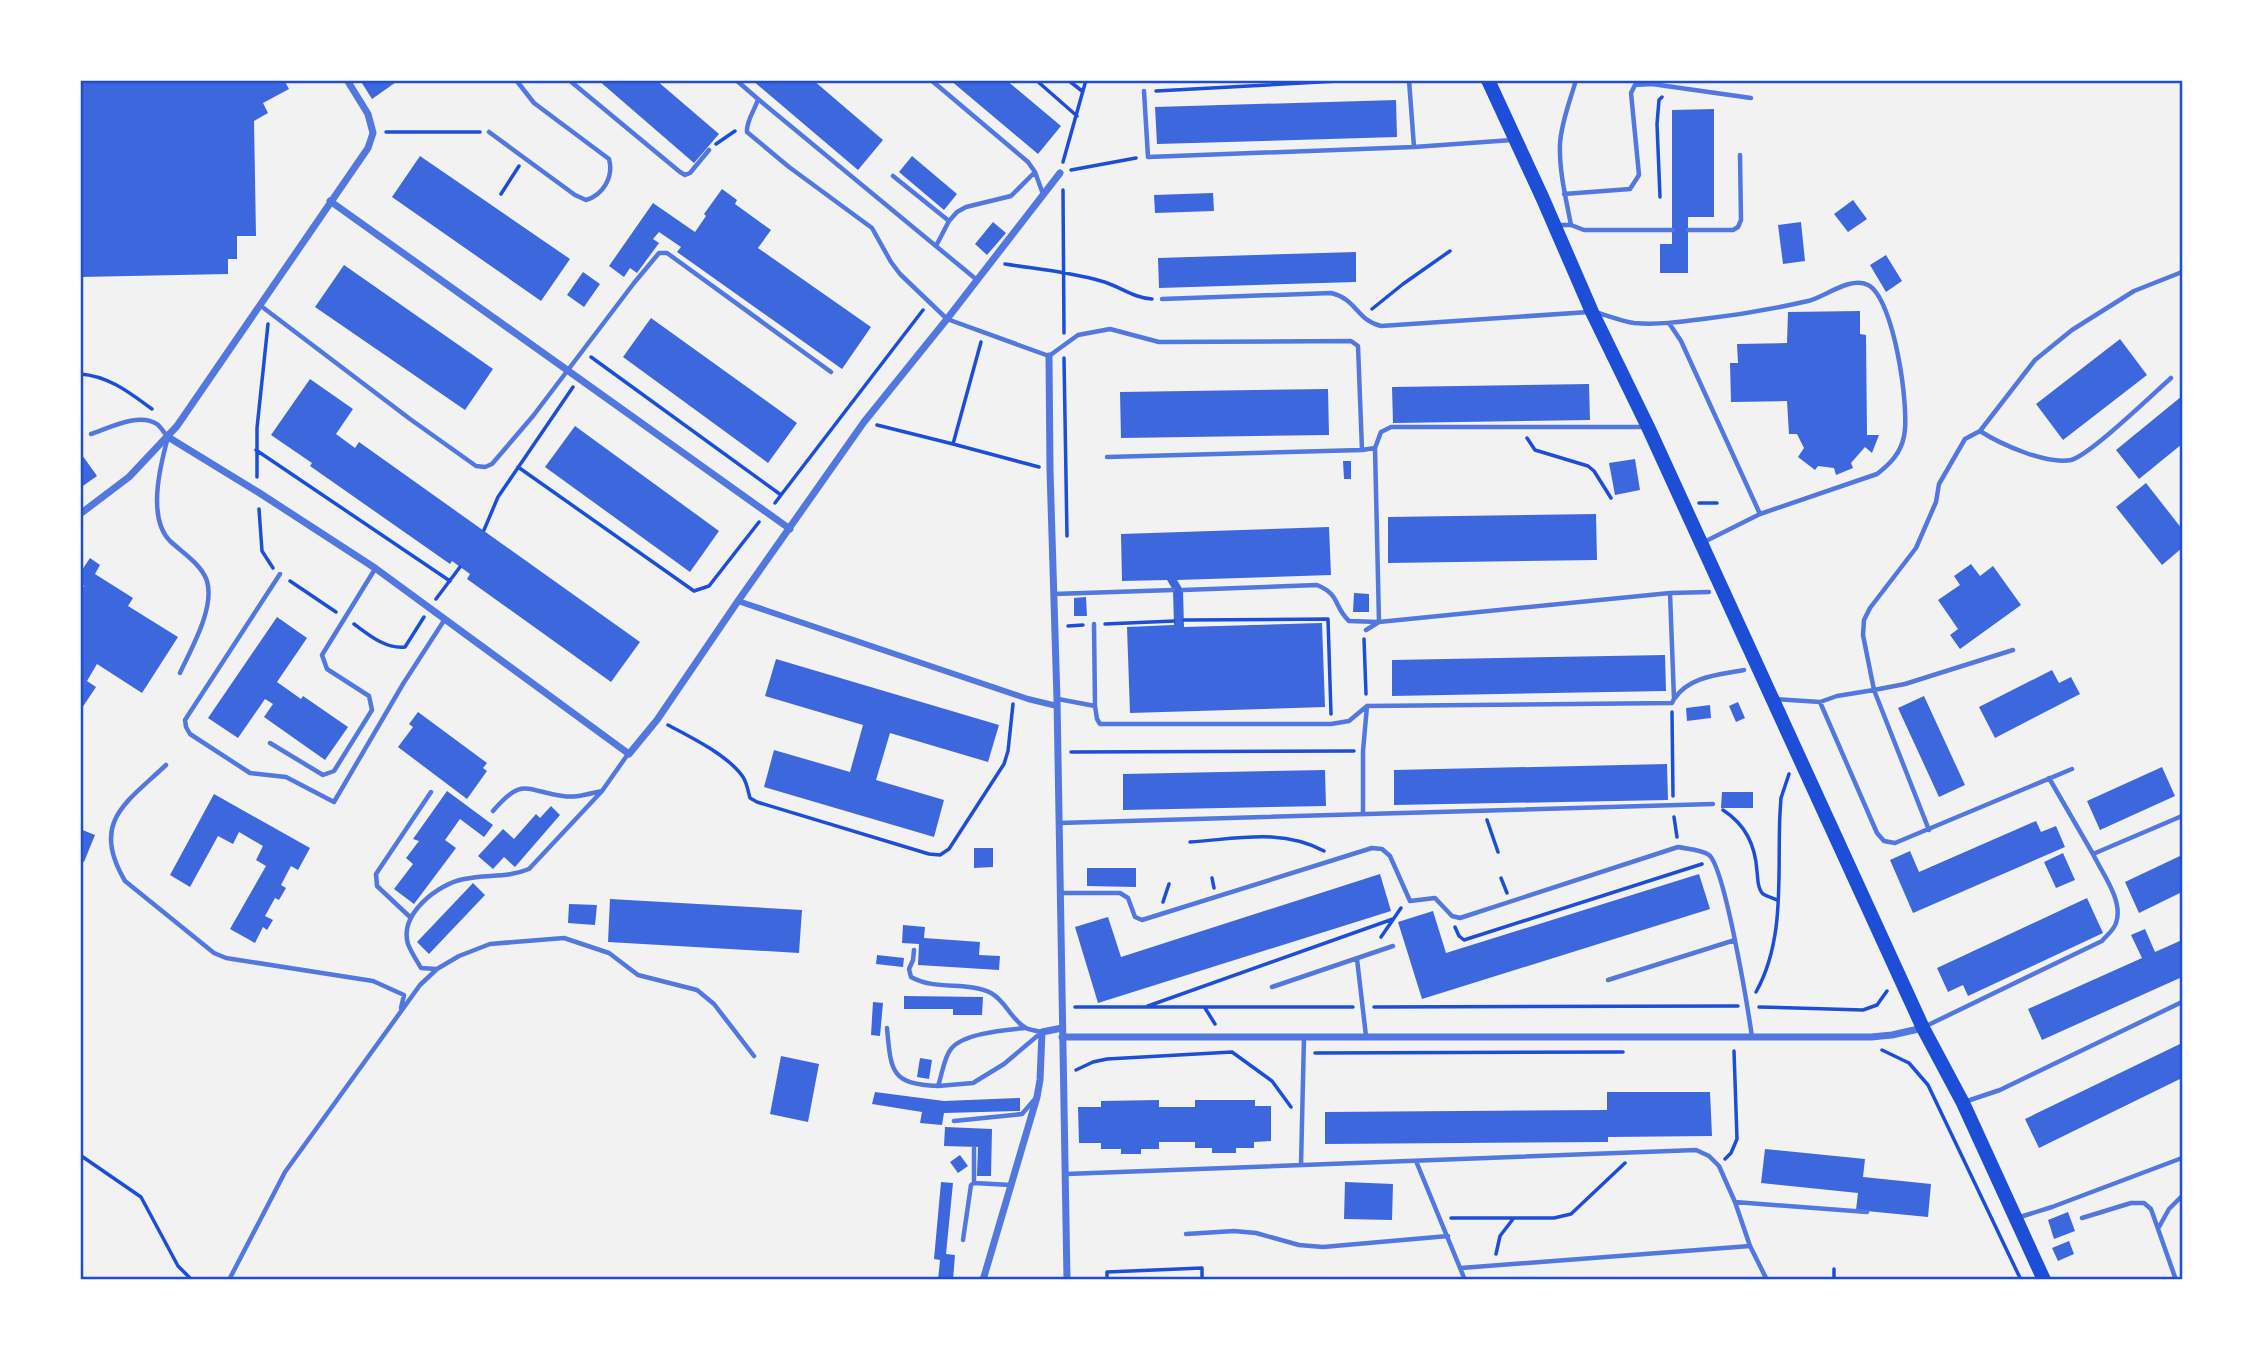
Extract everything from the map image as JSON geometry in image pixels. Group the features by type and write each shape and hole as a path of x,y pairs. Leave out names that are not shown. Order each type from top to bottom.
{"main road":[{"path":"1491,83 1592,312 1702,543 1923,1027 1963,1103 2044,1279"}],"street":[{"path":"80,514 129,477 177,426 368,148 373,133 368,114 347,80"},
{"path":"168,437 375,568 629,754 657,720 864,422 1059,173"},
{"path":"330,201 790,529"},
{"path":"1049,356 1067,1279"},
{"path":"738,601 1014,693 1057,702"},
{"path":"1062,1037 1881,1036 1923,1027"},
{"path":"983,1279 1036,1098 1040,1080 1042,1032 1062,1028"}],"lane":[{"path":"489,132 586,200 595,197 611,177 609,159 534,103 516,80"},
{"path":"569,80 685,175 690,173 709,150"},
{"path":"736,80 977,280"},
{"path":"931,80 1028,162 1043,194"},
{"path":"1409,80 1414,147"},
{"path":"1571,225 1564,194 1560,144 1576,80"},
{"path":"1564,194 1630,189 1639,175 1631,93 1635,85 1651,84 1751,98"},
{"path":"1144,91 1149,157 1414,147 1516,140"},
{"path":"758,99 747,132 789,167 873,228 900,274 947,319 1049,356 1078,335 1110,329 1159,342 1351,341 1358,346 1359,354 1362,450"},
{"path":"1688,230 1733,230 1738,226 1741,220 1740,155"},
{"path":"936,246 957,212 1011,196 1035,172"},
{"path":"893,176 949,221"},
{"path":"1554,225 1571,225 1584,230 1673,230"},
{"path":"261,306 476,466 485,467 492,464 533,416 659,253 667,253 831,372"},
{"path":"1930,830 1874,690 1863,635 1864,620 1870,608 1916,548 1936,502 1939,484 1957,451 1965,439 1980,431 2035,360 2073,330 2134,291 2182,272"},
{"path":"2176,276 2182,281"},
{"path":"1161,299 1331,293 1345,297 1362,317 1381,326 1592,312 1632,323 1669,323 1752,313 1812,300 1852,284 1868,285 1881,296 1903,379 1906,416 1905,436 1900,450 1892,462 1877,474 1760,514 1702,543"},
{"path":"1669,323 1681,341 1760,514"},
{"path":"1980,431 1996,442 2038,456 2072,460 2091,447 2171,378"},
{"path":"91,434 141,420 157,424 168,437 158,480 162,532 198,566 207,581 208,601 201,625 180,673"},
{"path":"1379,622 1375,448 1381,432 1391,428 1648,427"},
{"path":"1107,457 1375,448"},
{"path":"271,743 323,775 334,771 372,710 369,696 327,669 322,656 375,568"},
{"path":"280,574 186,720 186,727 190,734 250,773 286,777 334,802 402,684 445,619"},
{"path":"1183,590 1317,585 1335,596 1342,615 1349,621 1379,622 1670,593 1709,592"},
{"path":"1054,594 1173,590"},
{"path":"1670,593 1673,701"},
{"path":"1366,630 1379,622"},
{"path":"1094,624 1097,719 1100,724 1105,725 1331,724 1349,721 1367,706 1673,701"},
{"path":"1773,699 1820,702 1837,696 1905,684 2013,650"},
{"path":"1673,701 1682,688 1697,680 1744,670"},
{"path":"1057,702 1096,706"},
{"path":"1820,702 1877,833 1884,841 1895,843 1930,830 2072,769"},
{"path":"1363,814 1363,751 1367,706"},
{"path":"437,969 421,968 408,943 407,928 411,918 428,898 455,881 480,876 516,874 529,869 602,791 629,754"},
{"path":"166,765 118,811 113,821 111,839 114,856 125,881 214,953 253,963 373,981 404,995 399,1012"},
{"path":"1923,1027 2102,941 2115,927 2118,916 2113,893 2049,778"},
{"path":"493,811 506,796 527,788 576,797 602,791"},
{"path":"411,918 377,886 376,874 431,792"},
{"path":"1058,823 1713,804"},
{"path":"2093,854 2182,816"},
{"path":"1059,892 1120,893 1128,898 1135,917 1142,920 1372,848 1382,849 1390,856 1410,901 1434,898 1451,916 1460,918 1678,847 1707,854 1714,860 1735,940 1752,1037"},
{"path":"229,1279 285,1172 420,985 437,969 459,956 491,944 564,938 609,953 638,975 697,990 714,1004 754,1056"},
{"path":"1608,980 1735,940"},
{"path":"1272,987 1393,946"},
{"path":"914,950 909,969 911,977 923,984 978,989 992,993 1025,1028"},
{"path":"1357,959 1367,1037"},
{"path":"1963,1103 2000,1090 2182,1002"},
{"path":"887,1028 889,1054 898,1077 916,1085 938,1086 973,1083 1004,1064 1042,1032"},
{"path":"938,1086 950,1049 958,1043 992,1032 1025,1028 1042,1032"},
{"path":"1301,1165 1304,1037"},
{"path":"954,1121 1022,1114 1036,1098"},
{"path":"963,1240 969,1192 974,1183 974,1148"},
{"path":"1065,1174 1696,1150 1709,1156 1719,1166 1750,1246 1767,1279"},
{"path":"2015,1218 2052,1207 2182,1158"},
{"path":"1416,1160 1465,1279"},
{"path":"974,1183 1012,1185"},
{"path":"2158,1228 2169,1209 2182,1196"},
{"path":"1735,1202 1867,1212"},
{"path":"2082,1217 2131,1203 2144,1203 2151,1209 2176,1279"},
{"path":"1186,1234 1245,1232 1299,1245 1323,1247 1448,1236"},
{"path":"1461,1268 1750,1246"}],"path":[{"path":"1036,80 1077,116"},
{"path":"1068,80 1082,91"},
{"path":"1059,173 1086,80"},
{"path":"1144,91 1357,80"},
{"path":"1660,197 1657,124 1660,100 1669,87"},
{"path":"709,150 729,133 747,126"},
{"path":"373,133 489,132"},
{"path":"1059,173 1102,163 1149,157"},
{"path":"501,194 524,158"},
{"path":"1362,317 1450,251"},
{"path":"991,263 1064,272 1104,282 1142,299 1161,299"},
{"path":"518,467 694,592 709,586 929,302"},
{"path":"953,444 983,333"},
{"path":"583,351 781,495"},
{"path":"80,374 111,382 177,426"},
{"path":"484,530 493,506 579,378"},
{"path":"864,422 1050,470"},
{"path":"256,450 450,581"},
{"path":"1535,450 1588,466 1611,498"},
{"path":"429,607 460,567"},
{"path":"1184,621 1328,619 1331,724"},
{"path":"1068,626 1174,621"},
{"path":"1366,630 1367,706"},
{"path":"657,720 694,739 725,760 745,779 750,798 757,802 940,855 949,849 1004,764 1008,751 1014,693"},
{"path":"1673,701 1673,805 1678,847"},
{"path":"1069,752 1363,751"},
{"path":"1748,1006 1772,956 1777,925 1781,798 1789,772 1795,784"},
{"path":"1713,804 1737,821 1749,835 1756,856 1758,886 1763,894 1777,900"},
{"path":"1484,811 1498,852"},
{"path":"1189,842 1272,836 1310,843 1339,858"},
{"path":"1451,916 1459,936 1464,940 1714,860"},
{"path":"1368,956 1408,898"},
{"path":"1145,1007 1393,919"},
{"path":"1075,1007 1748,1006 1863,1010 1877,1005 1887,991"},
{"path":"1882,1050 1909,1063 1928,1085 2021,1279"},
{"path":"1719,1166 1731,1153 1737,1139 1734,1051"},
{"path":"1076,1070 1107,1059 1232,1052 1272,1081 1302,1127"},
{"path":"1304,1054 1623,1052"},
{"path":"1440,1218 1554,1218 1571,1214 1588,1201 1637,1152"},
{"path":"80,1154 141,1197 178,1266 192,1279"},
{"path":"1495,1266 1496,1247 1500,1236 1513,1219"},
{"path":"1107,1279 1107,1272 1202,1268 1202,1279"},
{"path":"1834,1269 1834,1279"}],"building":[{"path":"80,80 284,80 289,89 263,103 268,113 254,121 256,236 237,236 237,259 228,259 228,274 80,277"},
{"path":"360,80 399,80 372,99"},
{"path":"598,80 656,80 719,134 694,163"},
{"path":"752,80 813,80 883,140 858,170"},
{"path":"950,80 1006,80 1061,126 1038,154"},
{"path":"1396,100 1397,137 1157,144 1155,107"},
{"path":"1714,109 1714,217 1688,217 1688,273 1660,273 1660,244 1672,244 1672,110"},
{"path":"420,156 570,259 541,301 392,197"},
{"path":"912,156 957,194 944,210 899,172"},
{"path":"722,189 737,200 735,204 771,230 758,248 871,327 842,369 677,252 681,247 659,232 653,239 659,243 637,273 630,268 624,277 609,266 653,203 695,232"},
{"path":"1213,193 1214,211 1155,213 1154,195"},
{"path":"1853,200 1867,219 1848,232 1834,214"},
{"path":"993,222 1006,233 987,255 975,244"},
{"path":"1801,222 1805,261 1783,264 1778,225"},
{"path":"1356,252 1356,282 1159,288 1158,258"},
{"path":"1886,255 1902,281 1886,292 1870,265"},
{"path":"344,265 493,369 465,410 315,307"},
{"path":"583,272 600,284 584,307 567,295"},
{"path":"1860,311 1860,334 1866,335 1867,435 1879,435 1872,453 1865,447 1851,463 1853,468 1836,475 1834,468 1818,466 1815,470 1798,457 1804,448 1797,434 1789,434 1787,401 1731,402 1730,363 1738,363 1737,344 1787,343 1788,312"},
{"path":"651,318 797,423 768,463 623,357"},
{"path":"2120,339 2147,375 2063,440 2036,404"},
{"path":"310,379 353,409 336,434 355,448 359,442 640,642 611,682 467,579 470,574 452,561 450,564 310,466 312,463 271,435"},
{"path":"1589,384 1590,420 1393,423 1392,387"},
{"path":"1328,389 1329,435 1121,438 1120,392"},
{"path":"2182,396 2182,444 2139,479 2116,450"},
{"path":"575,426 719,531 690,572 545,467"},
{"path":"80,452 97,476 80,488"},
{"path":"1635,459 1640,490 1615,495 1609,463"},
{"path":"1343,461 1351,461 1351,479 1344,479"},
{"path":"2146,483 2182,529 2182,548 2162,565 2116,507"},
{"path":"1596,514 1597,560 1388,563 1388,517"},
{"path":"1329,527 1331,575 1177,580 1183,590 1184,627 1322,623 1325,707 1130,713 1127,627 1174,625 1173,590 1167,580 1122,581 1121,534"},
{"path":"90,558 100,565 95,574 133,598 128,606 178,637 142,693 97,664 87,681 96,687 80,711 80,591 84,586 80,584 80,573"},
{"path":"1971,564 1980,576 1993,566 2021,605 1960,649 1950,635 1958,629 1938,600 1960,585 1954,576"},
{"path":"1354,593 1369,594 1369,612 1353,612"},
{"path":"1086,597 1087,616 1074,616 1074,598"},
{"path":"277,617 307,638 277,682 348,727 325,760 264,717 273,704 265,699 238,738 208,718"},
{"path":"1665,655 1666,691 1392,696 1392,660"},
{"path":"776,659 999,725 988,762 890,733 876,780 944,800 934,837 764,787 774,750 850,772 863,725 765,696"},
{"path":"2052,670 2059,683 2071,677 2080,694 1995,738 1979,707"},
{"path":"1924,696 1965,785 1939,797 1898,708"},
{"path":"1738,702 1745,718 1736,722 1729,706"},
{"path":"1710,705 1711,718 1687,721 1686,708"},
{"path":"418,712 487,763 483,768 487,771 467,799 398,747 413,727 409,724"},
{"path":"1667,764 1668,800 1394,805 1394,770"},
{"path":"2162,767 2175,796 2100,830 2087,801"},
{"path":"1325,770 1326,806 1123,810 1123,774"},
{"path":"447,791 493,825 484,837 460,819 445,840 456,848 414,904 394,889 413,864 406,858 419,841 413,839"},
{"path":"1722,792 1753,792 1753,808 1721,808"},
{"path":"214,794 310,848 298,870 291,866 281,885 286,888 279,900 275,898 265,916 273,920 267,930 263,927 255,943 230,929 266,866 256,860 263,846 239,832 233,844 218,836 190,887 170,875"},
{"path":"551,806 560,815 515,867 504,857 493,869 478,856 503,829 514,839 536,814 540,818"},
{"path":"2036,821 2041,832 2056,826 2065,847 1913,913 1890,860 1910,851 1919,872"},
{"path":"80,829 95,835 84,862 80,861"},
{"path":"974,848 993,848 993,867 974,868"},
{"path":"2063,853 2075,880 2056,888 2044,862"},
{"path":"2182,855 2182,892 2139,913 2125,882"},
{"path":"1087,868 1136,868 1136,887 1087,886"},
{"path":"1380,874 1391,911 1098,1003 1075,927 1108,917 1121,957"},
{"path":"1699,874 1710,909 1422,999 1398,922 1433,911 1446,953"},
{"path":"473,883 485,895 429,954 417,942"},
{"path":"2087,898 2103,933 1968,996 1963,985 1948,992 1937,968"},
{"path":"610,899 802,910 799,953 608,942"},
{"path":"569,904 597,905 595,925 568,923"},
{"path":"903,925 925,927 924,938 980,942 979,955 1000,956 999,970 918,965 919,944 902,943"},
{"path":"2145,929 2155,952 2182,940 2182,977 2042,1040 2028,1009 2142,958 2131,935"},
{"path":"877,955 904,958 903,967 876,964"},
{"path":"904,996 983,997 982,1015 953,1015 953,1009 904,1009"},
{"path":"873,1002 883,1003 880,1036 871,1035"},
{"path":"2182,1043 2182,1078 2039,1148 2025,1119"},
{"path":"781,1056 819,1064 808,1122 770,1114"},
{"path":"920,1058 932,1060 929,1079 917,1077"},
{"path":"875,1092 944,1101 1020,1098 1020,1111 944,1113 942,1125 920,1123 922,1112 872,1104"},
{"path":"1607,1092 1710,1092 1712,1136 1608,1137 1608,1142 1325,1144 1325,1112 1607,1110"},
{"path":"1159,1100 1159,1107 1195,1107 1195,1100 1255,1100 1255,1106 1271,1106 1271,1141 1254,1142 1254,1148 1236,1148 1236,1153 1212,1153 1212,1148 1195,1148 1195,1142 1159,1142 1159,1149 1141,1149 1141,1154 1121,1154 1121,1149 1101,1149 1101,1143 1079,1143 1078,1107 1101,1107 1101,1101"},
{"path":"945,1127 992,1129 991,1176 977,1176 978,1147 944,1146"},
{"path":"1765,1149 1865,1159 1863,1177 1931,1184 1928,1217 1856,1210 1858,1193 1761,1183"},
{"path":"960,1155 968,1166 958,1173 950,1162"},
{"path":"941,1182 953,1183 946,1254 955,1255 953,1280 938,1280 940,1260 934,1259"},
{"path":"1345,1182 1393,1184 1392,1220 1344,1219"},
{"path":"2068,1212 2075,1231 2054,1239 2048,1220"},
{"path":"2069,1241 2074,1254 2058,1261 2052,1248"}]}
